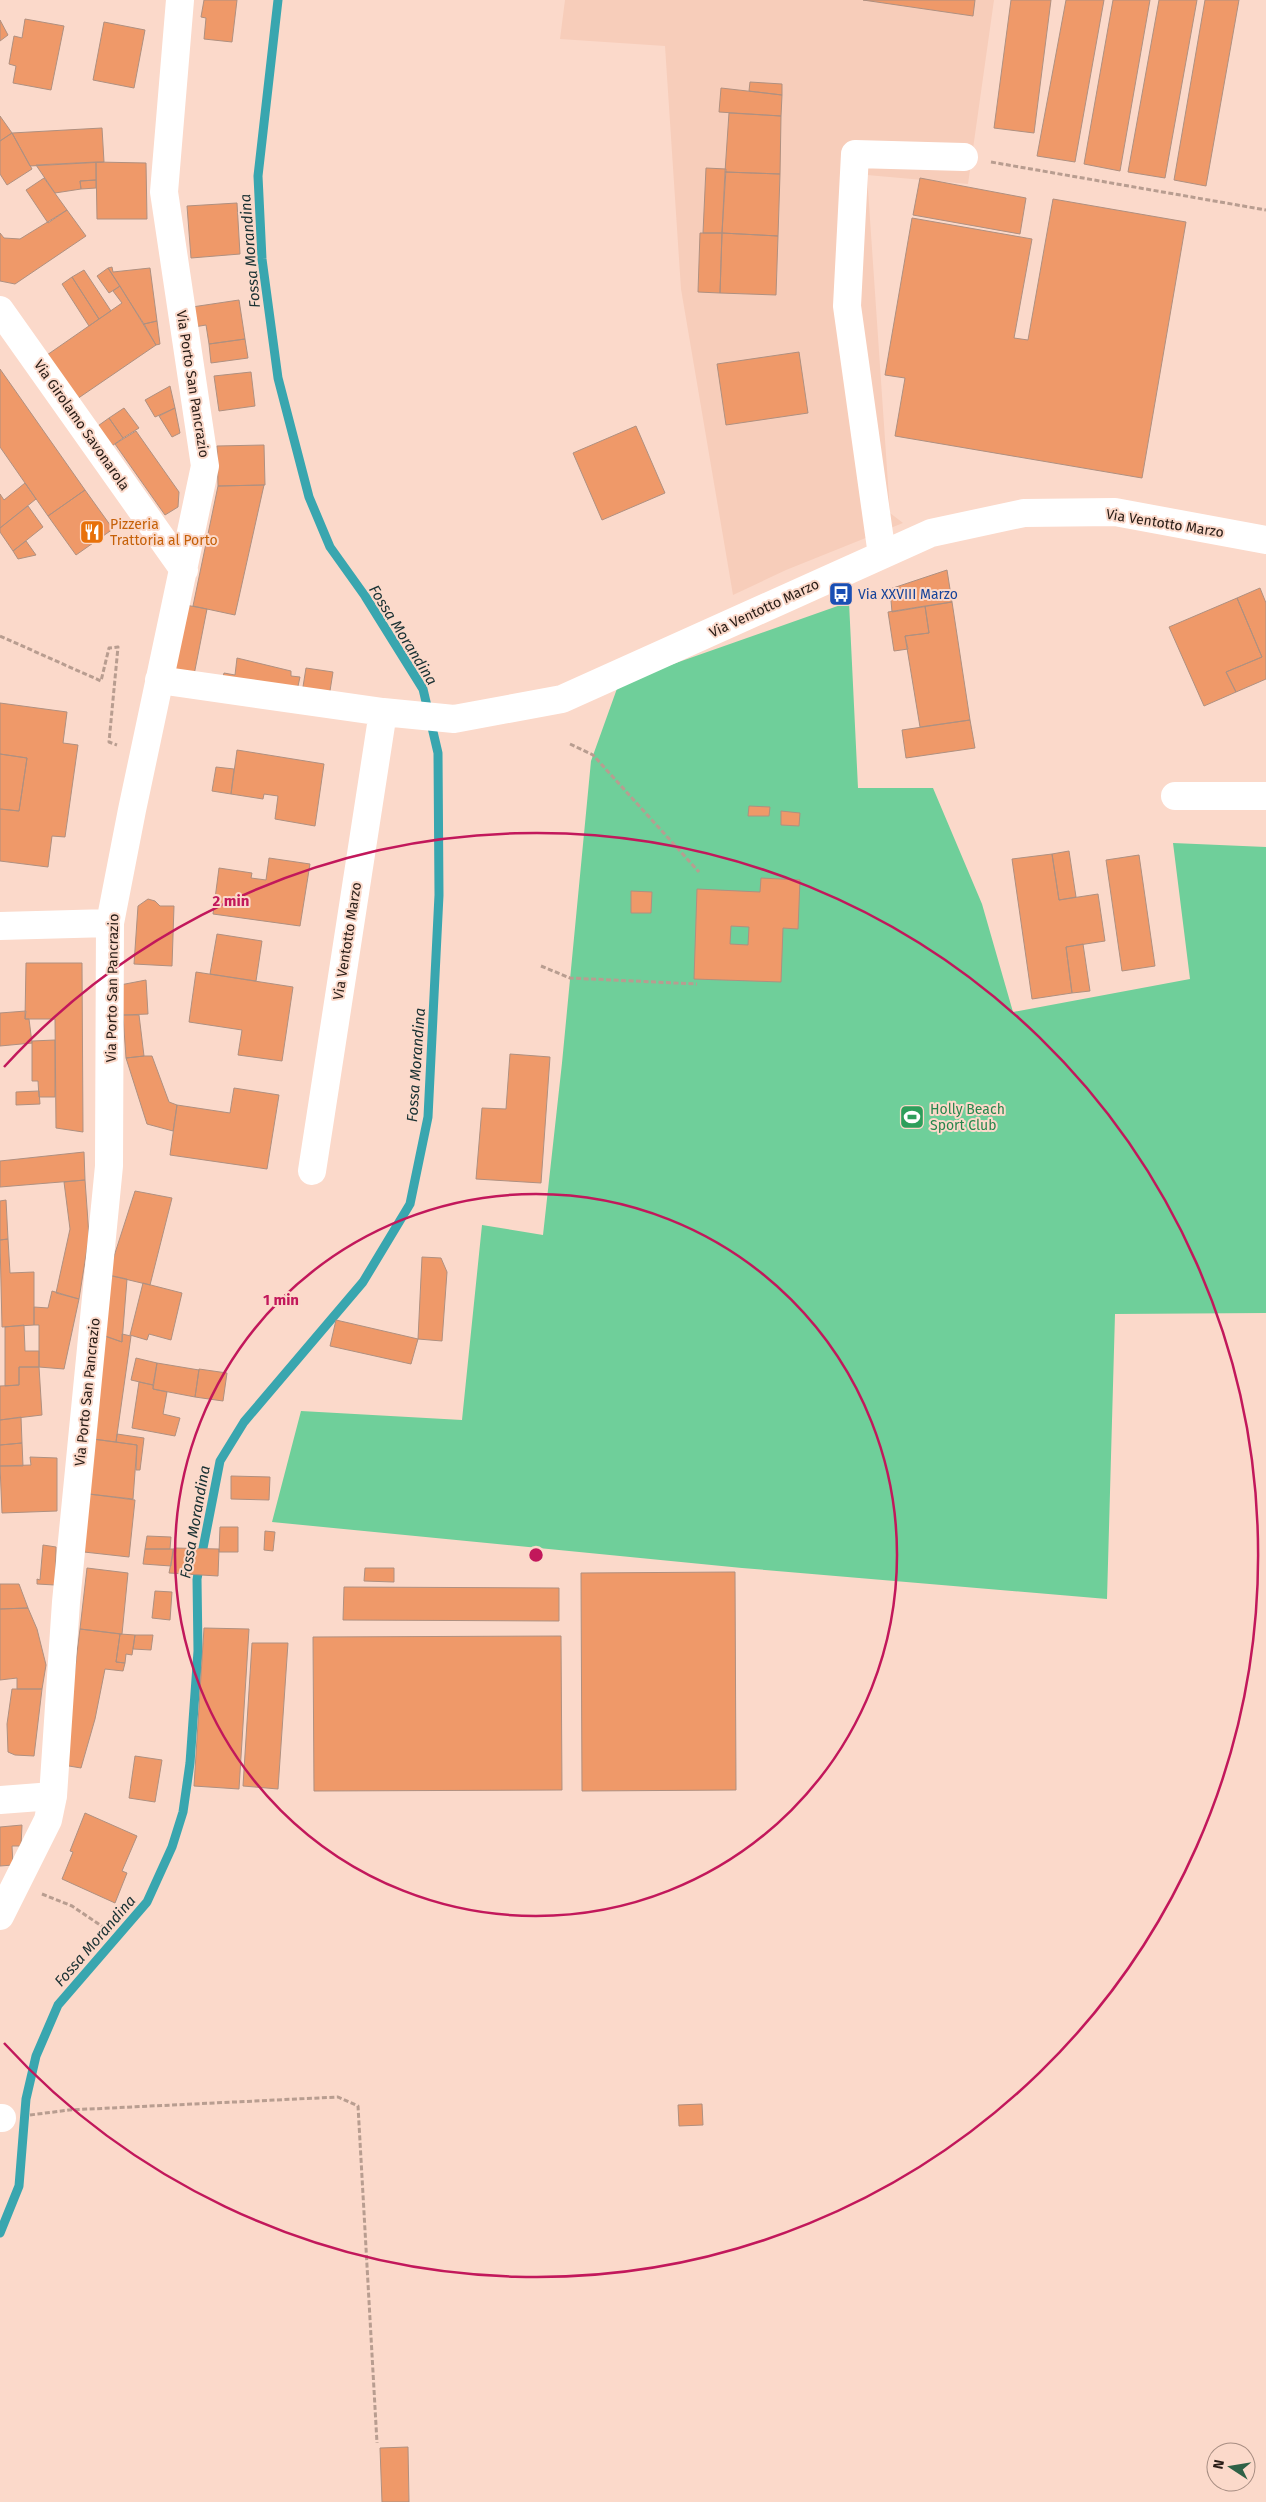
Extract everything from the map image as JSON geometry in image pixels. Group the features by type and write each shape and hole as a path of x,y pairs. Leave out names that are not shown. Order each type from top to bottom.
{"street":[{"name":"Via Porto San Pancrazio","path":"0,1916 48,1820 52,1796 66,1602 109,1166 110,923 205,466 164,192 180,0"},
{"path":"882,555 847,306 855,154 964,157"},
{"name":"Via Girolamo Savonarola","path":"0,310 184,570"},
{"name":"Via Ventotto Marzo","path":"159,680 383,712 454,719 562,699 931,534 1024,513 1116,512 1266,540"},
{"path":"163,540 191,536"},
{"name":"Via Ventotto Marzo","path":"312,1171 383,712"},
{"path":"1175,796 1266,796"},
{"path":"0,926 110,923"},
{"path":"0,1800 52,1796"}],"path":[{"path":"964,157 1266,210"},
{"path":"0,636 101,681 109,648 118,647 109,742 144,754"},
{"path":"570,744 593,754 699,872"},
{"path":"541,966 570,978 696,984"},
{"path":"34,1890 72,1906 103,1928"},
{"path":"1,2118 69,2110 338,2097 358,2106 377,2443"}],"shaded area":[{"path":"565,0 994,0 968,184 867,175 890,513 903,523 786,570 733,595 681,289 665,46 560,39"}],"green space":[{"name":"Holly Beach Sport Club","path":"849,602 858,788 933,788 982,904 1013,1012 1190,979 1173,843 1266,847 1266,1313 1115,1314 1107,1599 742,1568 272,1522 301,1411 462,1420 482,1225 543,1235 562,1063 591,761 619,683"}],"building":[{"path":"204,0 237,0 232,42 204,39 206,18 201,17"},
{"path":"863,0 975,0 973,16"},
{"path":"1011,0 1051,0 1034,133 994,128"},
{"path":"1066,0 1104,0 1075,162 1037,156"},
{"path":"1113,0 1150,0 1120,171 1084,164"},
{"path":"1159,0 1197,0 1165,178 1128,172"},
{"path":"1205,0 1239,0 1206,186 1174,180"},
{"path":"25,19 64,26 51,90 13,83 16,66 9,64 14,36 22,38"},
{"path":"0,20 8,35 0,41"},
{"path":"104,22 145,30 134,88 93,80"},
{"path":"750,82 782,84 782,95 749,91"},
{"path":"721,88 782,95 781,116 719,112"},
{"path":"729,113 781,116 780,174 725,172"},
{"path":"0,116 12,133 0,141"},
{"path":"102,128 104,162 30,166 12,133"},
{"path":"12,133 32,169 7,185 0,174 0,141"},
{"path":"96,162 146,163 147,219 97,219"},
{"path":"96,162 96,180 80,181 81,189 55,193 36,165"},
{"path":"706,168 726,169 722,233 703,233"},
{"path":"725,172 780,174 778,236 722,233"},
{"path":"44,178 67,210 48,223 26,190"},
{"path":"920,178 1026,198 1020,234 913,215"},
{"path":"96,180 96,188 81,189 80,181"},
{"path":"1053,199 1186,222 1142,478 895,436 905,378 885,375 912,218 1032,239 1014,338 1028,340"},
{"path":"237,203 240,254 191,258 187,206"},
{"path":"67,210 86,236 15,284 0,281 0,233 4,238 20,239"},
{"path":"700,233 722,233 720,293 698,292"},
{"path":"722,233 778,236 776,295 720,293"},
{"path":"112,267 113,272 150,268 157,321 144,324 108,268"},
{"path":"108,268 120,286 109,293 97,276"},
{"path":"84,270 111,311 99,319 72,277"},
{"path":"72,277 99,319 89,326 62,284"},
{"path":"120,286 156,345 77,399 47,355 122,303 113,291"},
{"path":"239,300 245,339 209,344 206,325 194,327 192,307"},
{"path":"157,321 160,344 156,345 144,324"},
{"path":"245,339 248,358 211,363 209,344"},
{"path":"799,352 808,413 726,425 717,364"},
{"path":"0,369 85,490 48,516 0,447"},
{"path":"251,372 255,406 219,411 214,376"},
{"path":"170,386 175,408 155,417 145,400"},
{"path":"124,408 139,428 123,438 109,418"},
{"path":"175,408 180,433 172,437 159,416"},
{"path":"109,418 123,438 109,448 95,428"},
{"path":"636,426 665,493 602,520 573,453"},
{"path":"136,431 179,492 178,507 165,515 115,444"},
{"path":"264,445 265,485 218,486 217,446"},
{"path":"25,483 36,499 0,528 0,494 4,500"},
{"path":"264,485 235,615 193,606 218,486"},
{"path":"85,490 113,529 76,555 48,516"},
{"path":"28,506 43,527 13,551 0,532 0,528"},
{"path":"26,541 36,555 18,559 13,551"},
{"path":"947,570 952,602 892,612 890,589"},
{"path":"1260,588 1266,603 1266,679 1236,692 1226,672 1262,657 1237,598"},
{"path":"1237,598 1262,657 1226,672 1236,692 1204,706 1169,627"},
{"path":"952,602 970,720 920,727 905,636 929,633 925,606"},
{"path":"180,604 207,609 193,680 166,667"},
{"path":"925,606 929,633 905,636 908,649 894,651 888,612"},
{"path":"237,658 291,671 291,676 300,677 296,695 221,685 224,673 235,675"},
{"path":"306,668 333,672 329,697 302,693"},
{"path":"0,703 67,712 63,743 78,745 65,837 52,836 48,867 0,861 0,809 19,811 27,758 0,754"},
{"path":"970,720 975,748 906,758 902,730"},
{"path":"237,750 324,764 315,826 275,819 278,796 264,794 263,799 231,794"},
{"path":"0,754 27,758 19,811 0,809"},
{"path":"216,767 234,769 231,794 212,791"},
{"path":"749,806 770,807 769,816 748,816"},
{"path":"781,811 800,813 799,826 781,825"},
{"path":"1069,851 1076,897 1059,900 1052,854"},
{"path":"1052,854 1059,900 1098,894 1105,941 1066,947 1072,993 1032,999 1012,859"},
{"path":"1139,855 1155,966 1122,971 1106,860"},
{"path":"269,858 310,864 300,926 213,914 219,868 252,873 251,878 266,880"},
{"path":"761,878 800,880 798,929 783,928 781,982 694,979 697,889 760,892","holes":["731,926 749,927 748,945 730,944"]},
{"path":"631,891 652,892 651,913 631,913"},
{"path":"148,899 155,901 160,906 174,906 172,966 134,964 138,906"},
{"path":"217,934 262,941 256,981 210,974"},
{"path":"1083,944 1090,991 1072,993 1066,947"},
{"path":"26,963 82,963 83,1132 56,1128 55,1019 25,1019"},
{"path":"196,972 293,987 282,1061 238,1055 242,1030 189,1022"},
{"path":"146,980 148,1014 123,1015 120,985"},
{"path":"26,1011 25,1019 29,1019 32,1043 0,1046 0,1013"},
{"path":"123,1015 139,1015 144,1056 126,1058"},
{"path":"55,1040 55,1097 39,1097 38,1081 32,1081 32,1041"},
{"path":"510,1054 550,1057 541,1183 476,1179 482,1108 506,1109"},
{"path":"152,1056 169,1102 177,1105 173,1131 147,1124 126,1058"},
{"path":"234,1088 279,1095 267,1169 170,1155 177,1105 230,1113"},
{"path":"39,1091 40,1104 16,1105 16,1092"},
{"path":"84,1152 85,1180 0,1187 0,1161"},
{"path":"85,1180 89,1236 79,1299 56,1293 70,1229 64,1182"},
{"path":"135,1191 172,1198 150,1285 108,1275"},
{"path":"6,1200 8,1239 0,1240 0,1201"},
{"path":"8,1239 10,1273 34,1272 34,1325 2,1327 0,1240"},
{"path":"422,1257 441,1258 447,1272 442,1341 418,1339"},
{"path":"108,1275 127,1279 122,1342 102,1335"},
{"path":"143,1283 182,1293 171,1340 149,1334 147,1340 130,1335"},
{"path":"52,1291 79,1299 64,1369 39,1367 39,1325 34,1325 34,1307 48,1308"},
{"path":"336,1320 418,1339 411,1364 330,1346"},
{"path":"24,1325 25,1351 39,1351 39,1367 19,1367 19,1385 5,1386 5,1327"},
{"path":"122,1334 131,1336 116,1442 93,1439 102,1335 122,1342"},
{"path":"136,1358 157,1363 153,1385 131,1380"},
{"path":"157,1363 199,1370 195,1397 153,1389"},
{"path":"19,1367 39,1367 42,1415 0,1420 0,1386 19,1385"},
{"path":"199,1369 227,1373 223,1401 195,1397"},
{"path":"139,1382 153,1385 153,1389 167,1392 163,1414 180,1418 175,1436 132,1428"},
{"path":"21,1417 22,1443 0,1445 0,1420"},
{"path":"117,1434 144,1438 140,1470 136,1470 137,1445 116,1442"},
{"path":"93,1439 137,1445 133,1499 89,1494"},
{"path":"22,1443 23,1466 0,1466 0,1445"},
{"path":"30,1457 57,1458 57,1511 2,1513 0,1466 31,1465"},
{"path":"231,1476 270,1477 269,1500 231,1499"},
{"path":"89,1494 135,1500 129,1557 84,1552"},
{"path":"220,1527 238,1527 238,1552 219,1552"},
{"path":"265,1531 275,1532 273,1551 264,1550"},
{"path":"147,1536 171,1537 170,1549 145,1549"},
{"path":"43,1545 56,1547 55,1585 37,1584 37,1579 40,1580"},
{"path":"174,1548 219,1549 218,1576 169,1573"},
{"path":"145,1549 173,1549 171,1566 143,1564"},
{"path":"87,1568 128,1573 122,1634 80,1629"},
{"path":"365,1568 394,1568 394,1582 364,1581"},
{"path":"735,1572 736,1790 582,1791 581,1573"},
{"path":"0,1584 19,1584 28,1608 0,1609"},
{"path":"344,1587 559,1588 559,1621 343,1620"},
{"path":"155,1591 172,1592 170,1620 152,1618"},
{"path":"28,1608 37,1629 46,1665 42,1689 17,1689 17,1678 0,1680 0,1609"},
{"path":"204,1628 249,1629 239,1789 194,1786"},
{"path":"80,1629 120,1634 116,1662 125,1663 123,1671 105,1669 95,1719 81,1768 63,1765"},
{"path":"120,1634 135,1635 132,1655 126,1654 125,1663 116,1662"},
{"path":"135,1635 153,1635 151,1650 133,1649"},
{"path":"561,1636 562,1790 314,1791 313,1637"},
{"path":"252,1643 288,1643 278,1789 243,1786"},
{"path":"12,1689 42,1689 34,1756 15,1755 8,1752 7,1724"},
{"path":"135,1756 162,1760 155,1802 129,1798"},
{"path":"85,1813 137,1836 122,1871 127,1873 115,1903 62,1879 73,1852 70,1851"},
{"path":"22,1825 21,1846 12,1846 13,1865 0,1866 0,1827"},
{"path":"702,2104 703,2125 679,2126 678,2105"},
{"path":"408,2447 409,2502 382,2502 380,2448"}],"waterway":[{"name":"Fossa Morandina","path":"0,2233 19,2186 26,2099 36,2056 58,2005 147,1902 172,1847 183,1812 190,1763 198,1651 197,1579 220,1461 244,1422 363,1282 410,1204 428,1117 439,895 438,753 423,689 365,596 330,547 309,497 278,378 262,259 258,176 278,0"}],"place":[{"name":"Pizzeria Trattoria al Porto","path":"92,532"},
{"name":"Via XXVIII Marzo","path":"841,594"},
{"name":"Holly Beach Sport Club","path":"912,1117"}]}
